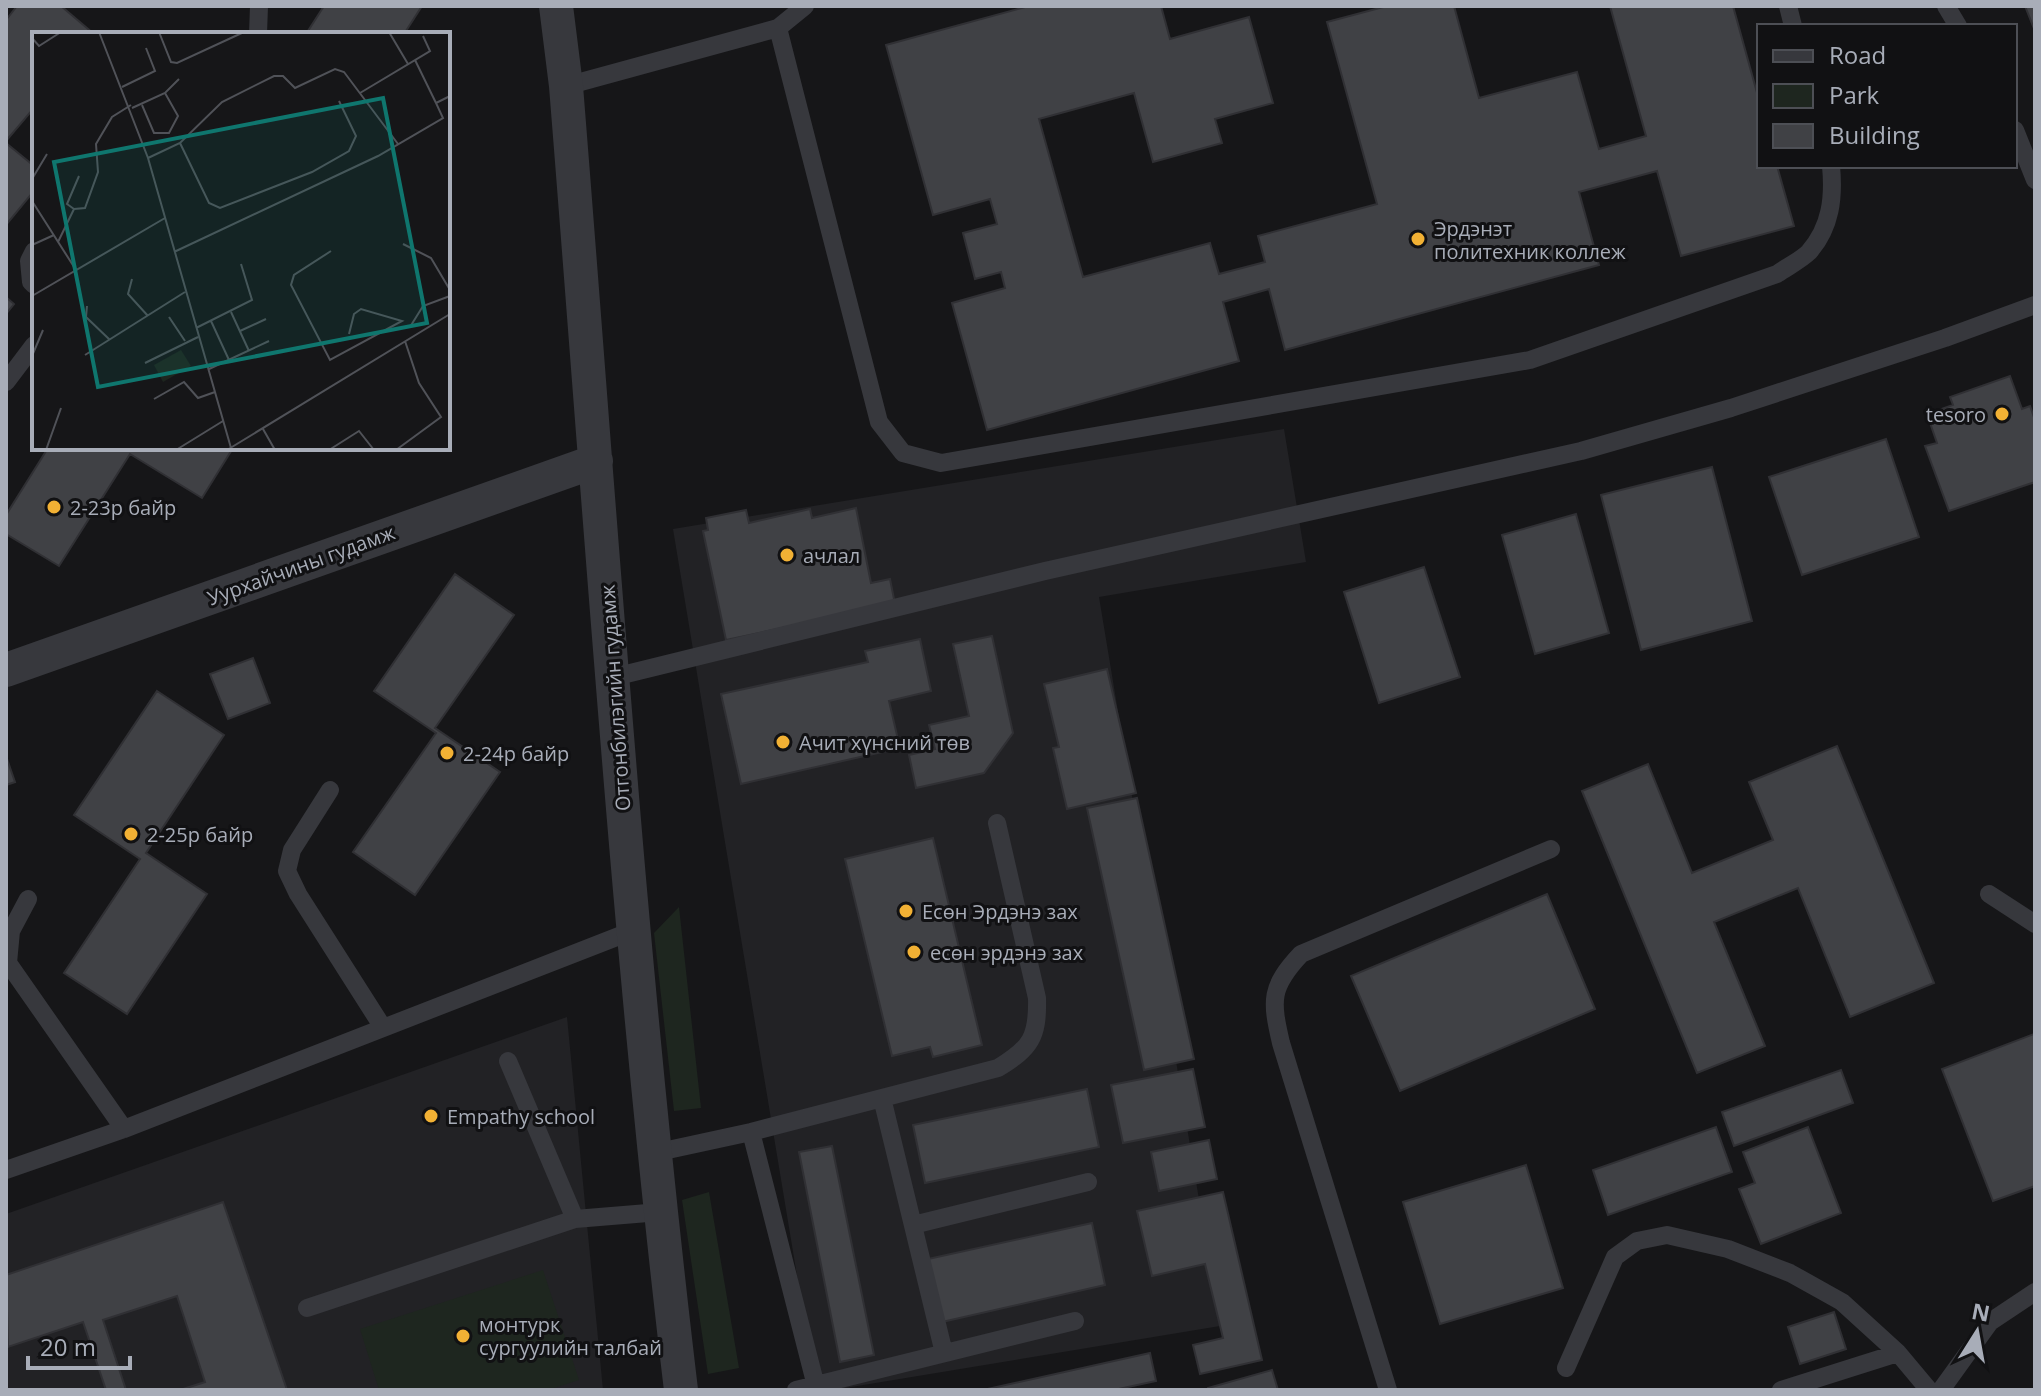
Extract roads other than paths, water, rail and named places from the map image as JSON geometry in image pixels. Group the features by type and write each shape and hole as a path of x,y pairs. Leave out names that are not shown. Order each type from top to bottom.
{"street":[{"name":"Отгонбилэгийн гудамж","path":"556,6 566,86 632,931 681,1390"},
{"name":"Уурхайчины гудамж","path":"6,670 596,461"}],"lane":[{"path":"258,32 259,6"},
{"path":"566,86 778,28 805,6"},
{"path":"1946,6 1957,24"},
{"path":"778,28 879,422 903,453 941,463 1530,360 1777,274 1809,252 1826,223 1833,195 1831,168"},
{"path":"2017,135 2035,180"},
{"path":"32,255 29,261 32,283"},
{"path":"614,677 1045,571 1581,451 1731,408 2035,305"},
{"path":"6,382 32,348"},
{"path":"330,790 292,850 287,871 298,894 382,1026"},
{"path":"654,1153 751,1132 998,1068 1020,1055 1038,1027 1037,998 997,823"},
{"path":"1388,1390 1281,1043 1273,1007 1281,975 1301,954 1551,849"},
{"path":"1989,894 2035,924"},
{"path":"28,899 11,931 8,963 124,1129"},
{"path":"6,1170 124,1129 632,931"},
{"path":"508,1061 575,1219"},
{"path":"882,1098 944,1353"},
{"path":"751,1132 816,1386"},
{"path":"913,1225 1088,1182"},
{"path":"307,1308 575,1219 660,1212"},
{"path":"1566,1368 1615,1257 1637,1241 1667,1235 1728,1249 1790,1273 1842,1302 1898,1353 1929,1390"},
{"path":"1941,1390 1990,1322 2035,1292"},
{"path":"796,1390 1075,1321"},
{"path":"1781,1390 1898,1353"}],"place":[{"name":"Эрдэнэт политехник коллеж","path":"1418,239"},
{"name":"tesoro","path":"2002,414"},
{"name":"2-23р байр","path":"54,507"},
{"name":"ачлал","path":"787,555"},
{"name":"Ачит хүнсний төв","path":"783,742"},
{"name":"2-24р байр","path":"447,753"},
{"name":"2-25р байр","path":"131,834"},
{"name":"Есөн Эрдэнэ зах","path":"906,911"},
{"name":"есөн эрдэнэ зах","path":"914,952"},
{"name":"Empathy school","path":"431,1116"},
{"name":"монтурк сургуулийн талбай","path":"463,1336"}]}
